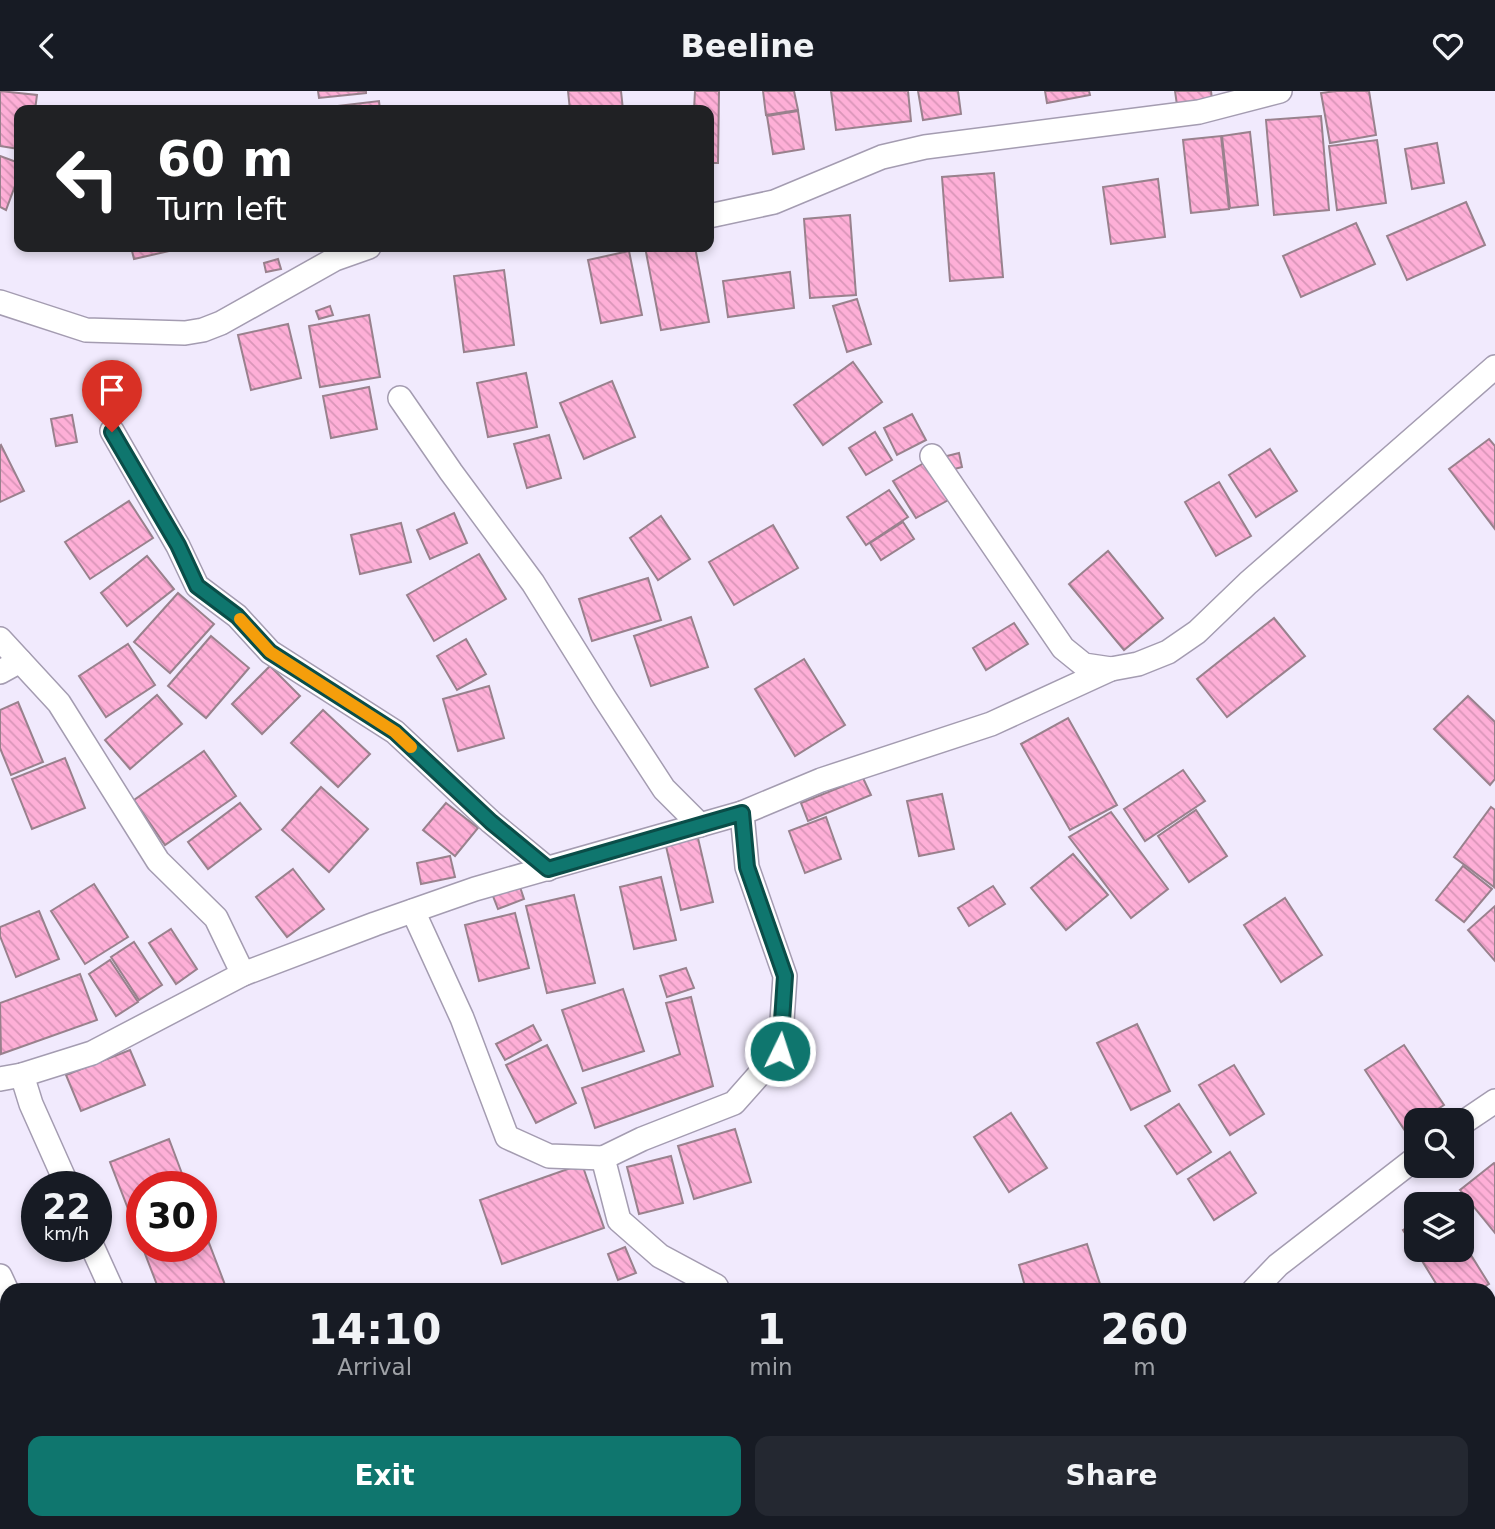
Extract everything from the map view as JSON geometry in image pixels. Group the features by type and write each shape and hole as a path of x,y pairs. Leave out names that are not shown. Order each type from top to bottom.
{"street":[{"path":"714,215 774,202 882,157 925,147 1199,112 1280,91"},
{"path":"0,302 86,330 185,333 221,323 335,259 355,252"},
{"path":"61,1171 31,1104 11,1077 93,1053 243,974 413,911 475,889 742,813 821,780 991,724 1111,669 1138,664 1168,652 1197,632 1248,583 1495,367"},
{"path":"400,398 533,583 664,789 700,825"},
{"path":"112,432 178,545 197,586 237,616 270,652 395,732 491,822 548,869"},
{"path":"932,456 1063,648 1084,665 1111,669"},
{"path":"0,639 10,666 59,703 158,861 215,918 243,974"},
{"path":"413,911 463,1018 507,1137 549,1156 603,1158 642,1139 734,1103 780,1051 785,976 747,867 742,813"},
{"path":"1474,1115 1495,1101"},
{"path":"603,1158 619,1220 660,1255 711,1283"},
{"path":"1261,1283 1278,1265 1404,1167"},
{"path":"99,1262 108,1283"}],"building":[{"path":"0,91 37,95 36,105 14,105 14,148 0,146"},
{"path":"318,91 366,91 366,93 319,98"},
{"path":"568,91 621,91 622,105 569,105"},
{"path":"695,91 719,91 718,163 714,163 714,105 694,105"},
{"path":"763,91 794,91 798,110 766,115"},
{"path":"831,91 908,91 911,121 836,130"},
{"path":"918,91 958,91 961,114 923,120"},
{"path":"1045,91 1089,91 1090,95 1047,103"},
{"path":"1175,91 1211,91 1212,99 1177,105"},
{"path":"1369,91 1376,135 1330,143 1321,93"},
{"path":"379,101 379,105 346,105"},
{"path":"798,111 804,149 773,154 767,116"},
{"path":"1321,116 1329,210 1274,215 1266,120"},
{"path":"1250,132 1258,205 1230,208 1222,136"},
{"path":"1221,136 1229,209 1191,213 1183,140"},
{"path":"1377,140 1386,203 1337,210 1329,146"},
{"path":"1437,143 1444,183 1412,189 1405,149"},
{"path":"0,156 14,161 14,188 6,210 0,207"},
{"path":"994,173 1003,277 950,281 942,177"},
{"path":"1158,179 1165,237 1111,244 1103,187"},
{"path":"1466,202 1485,245 1407,280 1387,236"},
{"path":"850,215 856,295 810,298 804,219"},
{"path":"1356,223 1375,264 1301,297 1283,256"},
{"path":"132,252 165,252 134,259"},
{"path":"629,252 642,315 601,323 588,260"},
{"path":"646,252 696,252 709,322 661,330"},
{"path":"278,259 281,269 266,272 264,263"},
{"path":"504,270 514,345 464,352 454,276"},
{"path":"790,272 794,308 728,317 723,281"},
{"path":"857,299 871,344 847,352 833,306"},
{"path":"330,306 333,315 319,319 316,311"},
{"path":"369,315 380,377 320,387 309,326"},
{"path":"288,324 301,378 251,390 238,335"},
{"path":"853,362 882,402 823,445 794,405"},
{"path":"526,373 537,427 488,437 477,383"},
{"path":"612,381 635,437 584,459 560,403"},
{"path":"369,387 377,429 331,438 323,396"},
{"path":"912,414 926,440 897,455 884,428"},
{"path":"72,415 77,442 56,446 51,419"},
{"path":"875,432 892,460 866,475 849,448"},
{"path":"549,435 561,478 527,488 514,444"},
{"path":"1489,439 1495,446 1495,529 1449,469"},
{"path":"0,446 24,491 0,502"},
{"path":"1270,449 1297,491 1256,517 1229,475"},
{"path":"959,453 962,467 947,471 943,457"},
{"path":"929,460 952,498 916,518 893,481"},
{"path":"1219,482 1251,536 1216,556 1185,502"},
{"path":"889,490 908,517 866,545 847,517"},
{"path":"129,501 153,538 90,579 65,542"},
{"path":"454,513 467,543 430,559 417,530"},
{"path":"661,516 690,559 658,580 630,538"},
{"path":"903,522 914,539 881,560 870,543"},
{"path":"401,523 411,562 360,574 351,535"},
{"path":"773,525 798,568 734,605 709,562"},
{"path":"1108,551 1163,618 1124,650 1069,584"},
{"path":"479,554 506,599 434,641 407,595"},
{"path":"147,556 174,589 127,626 101,593"},
{"path":"648,578 661,620 592,641 579,599"},
{"path":"178,593 214,624 170,673 134,642"},
{"path":"691,617 708,667 651,686 634,636"},
{"path":"1274,618 1305,656 1227,717 1197,679"},
{"path":"1014,623 1028,644 986,670 973,648"},
{"path":"211,636 249,668 206,718 168,686"},
{"path":"466,639 486,674 457,690 437,656"},
{"path":"128,644 155,685 106,717 79,676"},
{"path":"804,659 845,725 795,756 755,689"},
{"path":"270,666 300,696 262,734 232,704"},
{"path":"489,686 504,738 458,751 443,699"},
{"path":"157,695 182,724 130,769 105,740"},
{"path":"1468,696 1495,722 1495,779 1490,785 1434,729"},
{"path":"18,702 43,762 11,775 0,748 0,710"},
{"path":"323,710 370,754 338,787 291,743"},
{"path":"1068,718 1117,805 1070,830 1021,744"},
{"path":"204,751 236,796 165,845 134,800"},
{"path":"65,758 85,808 32,829 12,779"},
{"path":"1183,770 1205,801 1145,841 1124,809"},
{"path":"863,778 871,795 808,821 801,803"},
{"path":"321,787 368,829 329,872 282,830"},
{"path":"942,794 954,849 919,856 907,801"},
{"path":"240,803 261,829 208,869 188,842"},
{"path":"446,803 478,828 455,856 423,830"},
{"path":"1491,807 1495,810 1494,887 1454,857"},
{"path":"1196,810 1227,856 1189,882 1158,836"},
{"path":"1111,812 1168,889 1131,918 1069,837"},
{"path":"826,817 841,859 805,873 789,831"},
{"path":"697,834 713,902 681,910 665,842"},
{"path":"1073,854 1108,895 1066,930 1031,888"},
{"path":"450,856 455,877 421,884 417,863"},
{"path":"1463,866 1492,889 1464,922 1436,900"},
{"path":"293,869 324,909 287,937 256,897"},
{"path":"661,877 676,940 634,949 620,887"},
{"path":"518,881 524,899 498,909 491,891"},
{"path":"94,884 128,937 85,964 51,911"},
{"path":"993,886 1005,904 969,926 958,908"},
{"path":"574,895 595,983 547,993 526,906"},
{"path":"1285,898 1322,955 1281,982 1244,925"},
{"path":"1495,906 1495,961 1468,930"},
{"path":"39,911 59,959 16,977 0,936 0,927"},
{"path":"515,913 529,968 479,981 465,925"},
{"path":"171,929 197,969 176,984 149,943"},
{"path":"134,942 162,985 139,1000 111,957"},
{"path":"110,960 138,1002 116,1016 89,974"},
{"path":"686,968 694,988 667,997 660,976"},
{"path":"80,974 97,1020 1,1054 0,1003"},
{"path":"623,989 644,1051 583,1071 562,1010"},
{"path":"691,997 713,1086 595,1128 582,1088 680,1054 666,1003"},
{"path":"1137,1024 1170,1091 1131,1110 1097,1043"},
{"path":"533,1025 541,1040 505,1060 496,1044"},
{"path":"547,1045 576,1103 536,1123 506,1065"},
{"path":"1404,1045 1444,1105 1439,1108 1404,1108 1404,1129 1365,1070"},
{"path":"130,1050 145,1085 81,1111 66,1075"},
{"path":"1234,1065 1264,1114 1230,1135 1199,1085"},
{"path":"1179,1104 1211,1152 1177,1174 1145,1126"},
{"path":"1011,1113 1047,1168 1009,1192 974,1137"},
{"path":"735,1129 751,1182 694,1199 678,1146"},
{"path":"169,1139 181,1171 126,1171 126,1204 110,1162"},
{"path":"1230,1152 1256,1193 1214,1220 1188,1179"},
{"path":"671,1156 683,1203 639,1214 627,1167"},
{"path":"582,1164 604,1228 502,1264 480,1200"},
{"path":"1495,1164 1495,1233 1474,1207 1474,1192 1460,1190"},
{"path":"1087,1244 1100,1283 1024,1283 1019,1265"},
{"path":"625,1247 636,1273 618,1280 608,1254"},
{"path":"1474,1260 1488,1283 1436,1283 1423,1262 1474,1262"},
{"path":"148,1262 216,1262 224,1283 156,1283"}],"slow traffic":[{"path":"240,619 270,652 395,732 411,747"}],"route":[{"path":"112,432 151,503 178,545 197,586 237,616 270,652 395,732 491,822 548,869 742,813 747,867 785,976 780,1051"}]}
